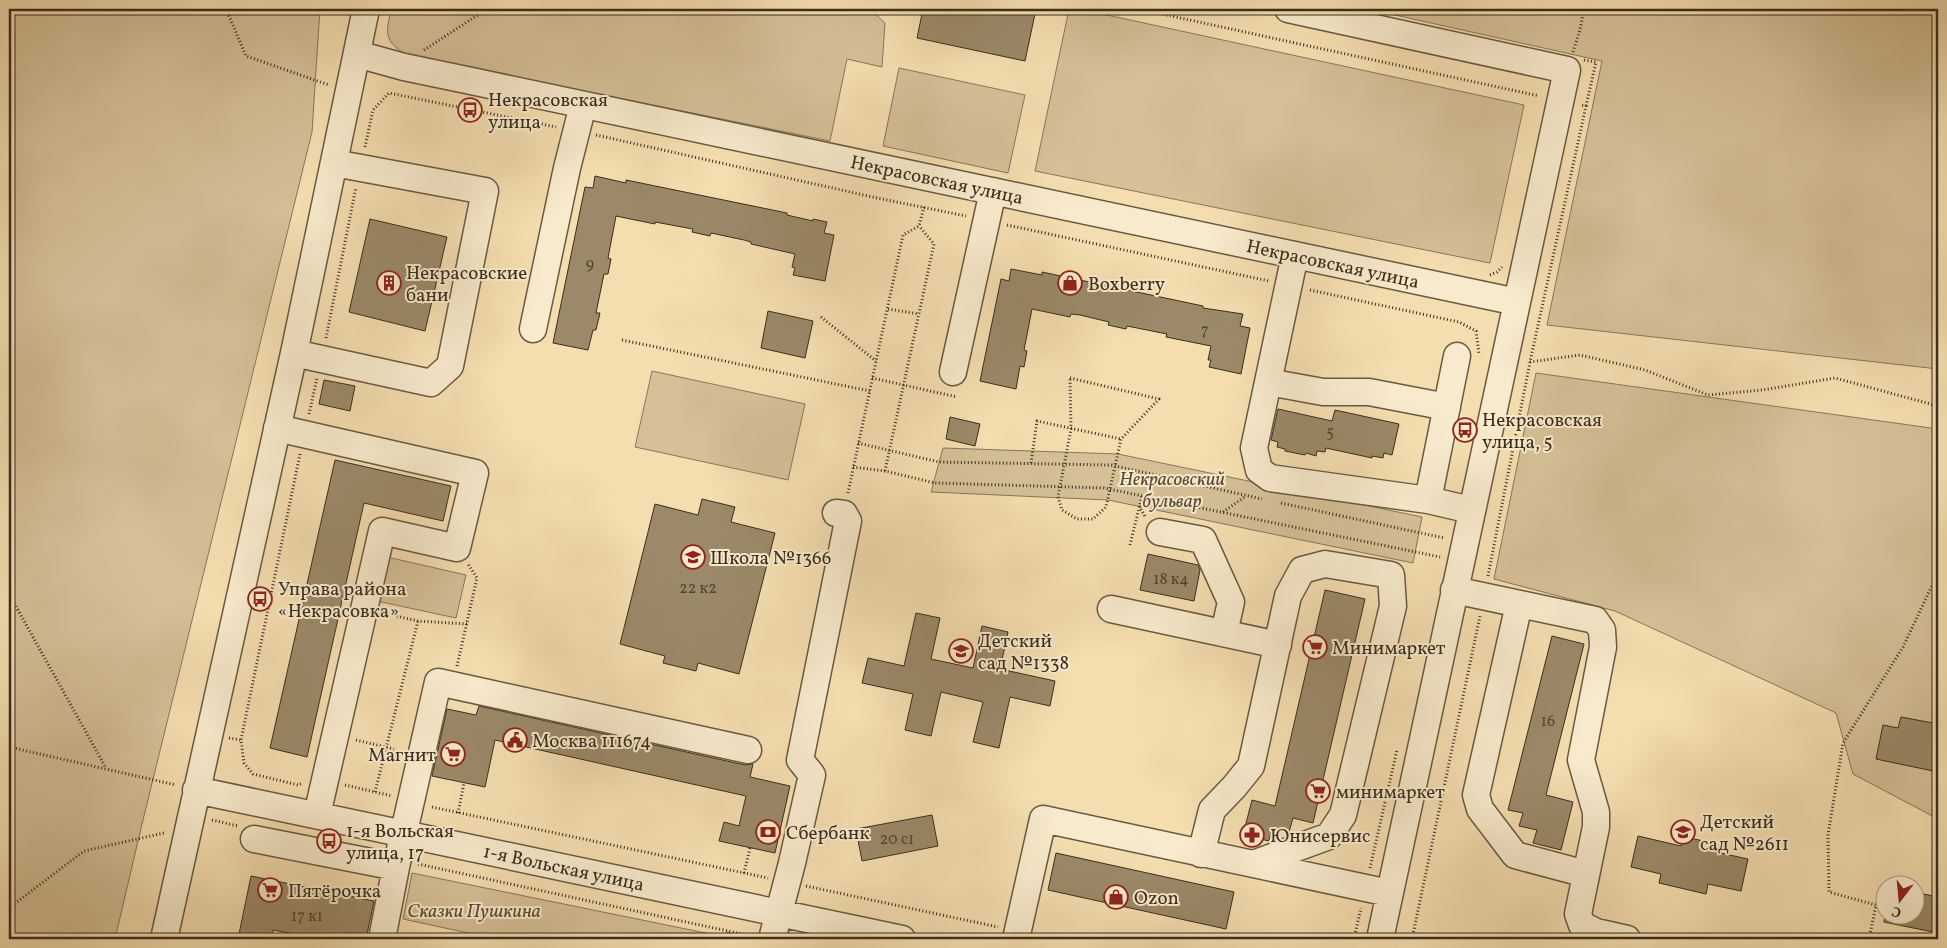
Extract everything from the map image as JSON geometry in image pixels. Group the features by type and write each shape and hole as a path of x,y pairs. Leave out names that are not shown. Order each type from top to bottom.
{"street":[{"path":"164,939 294,352 366,9"},
{"path":"1288,9 1567,70 1517,302 1450,505"},
{"name":"Некрасовская улица","path":"357,54 404,67 1517,302"},
{"path":"533,329 583,105"},
{"path":"294,352 431,383 450,366 485,191 334,163"},
{"path":"955,385 993,191"},
{"path":"1295,255 1254,448 1259,470 1270,478 1450,505"},
{"path":"1380,939 1377,891 1454,590 1447,407 1467,358"},
{"path":"1268,382 1323,392 1369,392 1447,407"},
{"path":"277,428 475,473 457,548 382,531 317,815"},
{"path":"764,938 779,913 812,775 800,760 848,521 840,513"},
{"path":"1154,526 1203,540 1230,602 1224,633"},
{"path":"1201,854 1212,810 1251,766 1288,596 1302,570 1325,564 1391,575 1392,606 1343,815 1328,836 1253,864"},
{"path":"1454,590 1595,620 1602,630 1602,646 1581,760 1596,812 1596,827 1578,914 1582,925 1596,932 1627,939"},
{"path":"1519,604 1476,795 1480,809 1515,855 1586,874"},
{"path":"1111,609 1278,645"},
{"path":"382,939 403,833 438,682 748,750"},
{"name":"1-я Вольская улица","path":"196,790 902,939"},
{"path":"1017,935 1043,819 1377,891"},
{"path":"254,839 397,863"}],"path":[{"path":"226,9 246,56 330,85"},
{"path":"423,50 487,9"},
{"path":"1140,9 1586,106 1530,362 1484,596 1412,939"},
{"path":"1567,70 1580,30 1584,9"},
{"path":"389,93 577,131 877,198 1459,322 1476,331 1480,350 1467,358"},
{"path":"840,513 853,467 904,235 919,226 924,207"},
{"path":"885,471 934,244 919,226"},
{"path":"1938,249 1936,276 1938,283"},
{"path":"888,308 919,314"},
{"path":"821,317 876,361"},
{"path":"622,340 870,391"},
{"path":"1530,362 1580,355 1645,370 1708,395 1762,390 1835,378 1938,406"},
{"path":"872,378 903,386 955,385"},
{"path":"1070,378 1159,399 1121,439 1106,507 1093,519 1077,519 1062,510 1058,497 1066,464 1071,429 1070,378"},
{"path":"1030,464 1037,421 1121,439"},
{"path":"858,443 939,462 1115,466 1265,500"},
{"path":"853,467 885,471 935,483 1111,490 1440,557 1441,552"},
{"path":"1130,545 1142,496"},
{"path":"1222,513 1246,496"},
{"path":"1275,502 1444,538"},
{"path":"1442,547 1450,505"},
{"path":"1139,506 1154,526"},
{"path":"453,685 477,578 457,548"},
{"path":"1869,939 1876,905 1829,892 1828,835 1843,743 1903,647 1938,574"},
{"path":"9,594 106,768"},
{"path":"364,608 418,621 467,624"},
{"path":"375,792 418,621"},
{"path":"336,735 394,749"},
{"path":"1354,939 1377,891 1398,742"},
{"path":"9,748 106,768 196,790"},
{"path":"244,763 253,774 298,785 317,778 458,814 787,882 1017,935 1055,939"},
{"path":"458,814 464,783"},
{"path":"9,908 84,851 164,833"},
{"path":"744,873 750,848"},
{"path":"397,863 764,938"},
{"path":"719,939 731,931"}],"green space":[{"path":"9,9 320,9 312,132 115,939 9,939"},
{"path":"391,9 875,9 875,14 885,23 882,67 847,59 830,141 407,55 390,41 388,36"},
{"path":"1069,9 1079,9 1524,105 1490,263 1035,171"},
{"path":"1368,9 1938,9 1938,369 1547,325 1602,61"},
{"path":"899,68 1025,95 1008,173 883,146"},
{"path":"652,371 805,404 788,480 635,447"},
{"path":"1536,373 1938,429 1938,819 1853,774 1836,713 1615,611 1494,579"},
{"name":"Некрасовский бульвар","path":"943,448 1118,454 1422,517 1413,563 1108,500 931,492"},
{"path":"387,557 466,575 456,618 377,601"},
{"name":"Сказки Пушкина","path":"412,873 735,939 496,939 403,919"}],"building":[{"path":"923,9 1036,9 1025,61 917,38"},
{"path":"595,176 626,183 626,180 787,213 787,215 813,221 813,219 827,222 824,233 834,235 825,281 793,275 795,268 792,267 795,254 751,244 751,242 744,240 711,233 710,236 692,232 693,229 616,216 608,258 611,259 608,274 604,274 596,313 600,313 588,350 553,343 585,187 593,188"},
{"name":"Некрасовские бани","path":"370,219 447,237 425,331 349,312"},
{"path":"1011,269 1042,275 1042,272 1203,306 1203,308 1243,314 1240,326 1250,328 1241,374 1209,367 1211,360 1208,360 1211,346 1166,337 1167,334 1127,326 1126,329 1108,325 1109,322 1080,315 1071,314 1070,317 1032,309 1024,350 1027,351 1024,367 1020,366 1016,389 980,381 1001,279 1009,281"},
{"path":"768,311 813,321 805,358 761,348"},
{"path":"324,380 355,386 350,411 319,404"},
{"path":"1278,409 1332,421 1335,410 1399,424 1392,455 1384,453 1383,458 1372,456 1372,458 1326,448 1325,452 1317,451 1316,456 1285,451 1285,449 1277,447 1278,442 1271,440"},
{"path":"950,417 980,424 975,446 946,439"},
{"path":"335,460 451,486 443,521 364,503 307,757 270,748"},
{"path":"702,499 735,507 731,522 775,533 739,674 698,663 696,671 663,663 665,656 620,644 655,504 698,515"},
{"path":"1148,554 1198,565 1200,570 1194,601 1140,590"},
{"path":"1325,590 1365,599 1313,823 1293,818 1289,832 1272,828 1269,841 1243,835 1252,800 1275,806"},
{"path":"916,613 940,618 931,659 973,668 982,626 1008,632 1000,669 1055,681 1050,706 1010,697 999,748 973,742 983,702 941,692 931,736 905,730 913,694 862,683 868,658 904,666"},
{"path":"1552,636 1584,644 1546,795 1573,802 1561,850 1533,843 1537,830 1519,826 1523,813 1508,810"},
{"path":"479,706 745,765 753,764 750,777 790,786 775,853 719,841 724,822 739,826 746,796 495,740 485,787 432,776 447,709 476,715"},
{"path":"1901,717 1938,724 1938,772 1876,759 1883,725 1898,728"},
{"path":"932,815 938,846 862,861 856,829"},
{"path":"1638,836 1681,846 1683,837 1704,841 1702,849 1748,859 1741,891 1708,884 1706,894 1659,883 1661,874 1631,867"},
{"path":"1056,853 1234,892 1226,929 1048,890"},
{"path":"251,876 374,901 366,939 319,939 273,930 271,939 238,939"},
{"path":"1924,894 1938,897 1938,933 1904,926 1924,926"}],"place":[{"name":"Некрасовская улица","path":"470,110"},
{"name":"Некрасовские бани","path":"389,283"},
{"name":"Boxberry","path":"1070,283"},
{"name":"Некрасовская улица, 5","path":"1465,430"},
{"name":"Школа №1366","path":"693,557"},
{"name":"Управа района «Некрасовка»","path":"260,599"},
{"name":"Минимаркет","path":"1315,647"},
{"name":"Детский сад №1338","path":"961,651"},
{"name":"Москва 111674","path":"515,740"},
{"name":"Магнит","path":"453,754"},
{"name":"минимаркет","path":"1318,791"},
{"name":"Сбербанк","path":"768,832"},
{"name":"Детский сад №2611","path":"1683,832"},
{"name":"Юнисервис","path":"1252,835"},
{"name":"1-я Вольская улица, 17","path":"329,841"},
{"name":"Пятёрочка","path":"270,890"},
{"name":"Ozon","path":"1116,897"}]}
